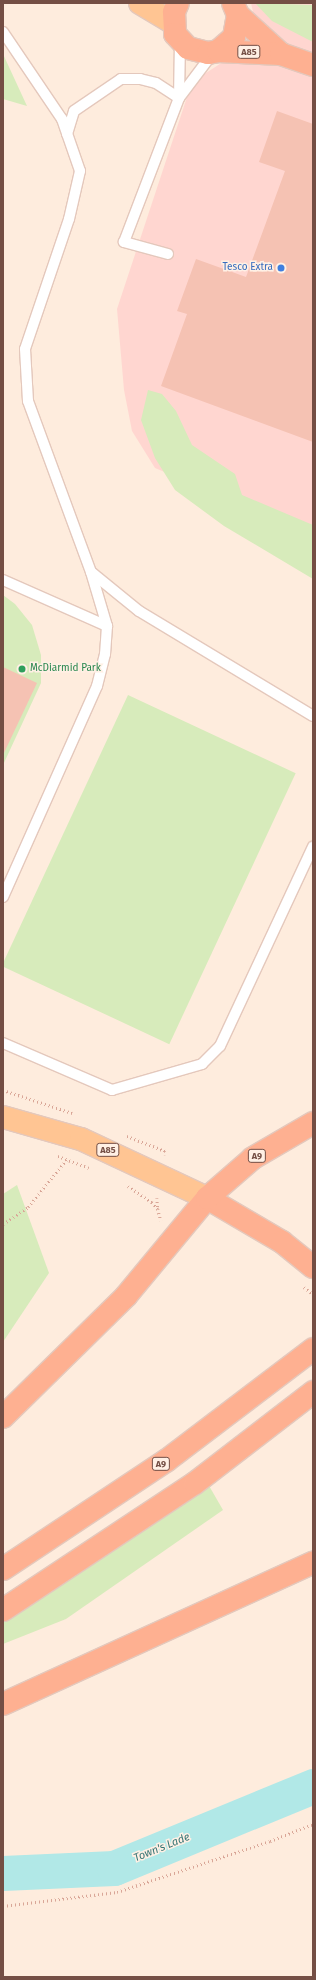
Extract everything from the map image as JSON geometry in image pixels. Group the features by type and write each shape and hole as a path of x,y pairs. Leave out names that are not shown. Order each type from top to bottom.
{"highway":[{"path":"177,22 197,52 216,52 234,37 236,9"},
{"name":"A85","path":"236,9 281,54"},
{"name":"A85","path":"216,52 281,54 313,65"},
{"name":"A9","path":"3,1417 126,1296 207,1198 254,1158 313,1123"},
{"name":"A85","path":"207,1198 282,1242 313,1267"},
{"name":"A9","path":"3,1569 167,1460 313,1349"},
{"path":"3,1610 196,1483 313,1392"},
{"path":"3,1704 313,1563"}],"main road":[{"path":"140,3 177,22"},
{"name":"A85","path":"3,1117 80,1139 207,1198"}],"lane":[{"path":"177,22 179,98"},
{"path":"3,32 62,119 80,171 69,219 25,349 28,401 91,572 107,626 105,654 97,686 3,897"},
{"path":"168,254 124,242 179,98 216,52"},
{"path":"67,134 74,111 120,79 140,79 156,83 179,98"},
{"path":"91,572 139,610 313,716"},
{"path":"3,580 107,626"},
{"path":"3,1043 112,1090 202,1064 220,1046 313,847"}],"path":[{"path":"54,1154 93,1169"},
{"path":"3,1224 28,1207 67,1159"},
{"path":"124,1184 149,1199 158,1209 161,1226 177,1234"},
{"path":"3,1906 117,1892 313,1824"}],"shaded area":[{"path":"251,3 313,3 313,534 155,468 132,431 124,390 117,309 192,82 226,60 253,12"}],"green space":[{"path":"255,3 313,5 313,42 272,21"},
{"path":"3,54 27,106 3,99"},
{"path":"148,390 162,394 176,411 192,445 235,474 242,495 313,525 313,579 224,526 175,490 155,458 141,420"},
{"name":"McDiarmid Park","path":"3,595 15,604 32,625 41,655 41,683 3,765"},
{"path":"128,695 296,773 169,1044 3,967 3,963"},
{"path":"17,1185 49,1273 3,1342 3,1194"},
{"path":"208,1484 223,1510 66,1619 3,1644 3,1615"}],"building":[{"name":"Tesco Extra","path":"277,111 313,124 313,442 161,386 187,314 177,311 196,259 246,277 285,171 259,162"},
{"path":"3,667 37,683 3,755"}],"waterway":[{"name":"Town's Lade","path":"3,1873 114,1868 313,1786"}],"place":[{"name":"Tesco Extra","path":"281,268"},
{"name":"McDiarmid Park","path":"22,669"}]}
